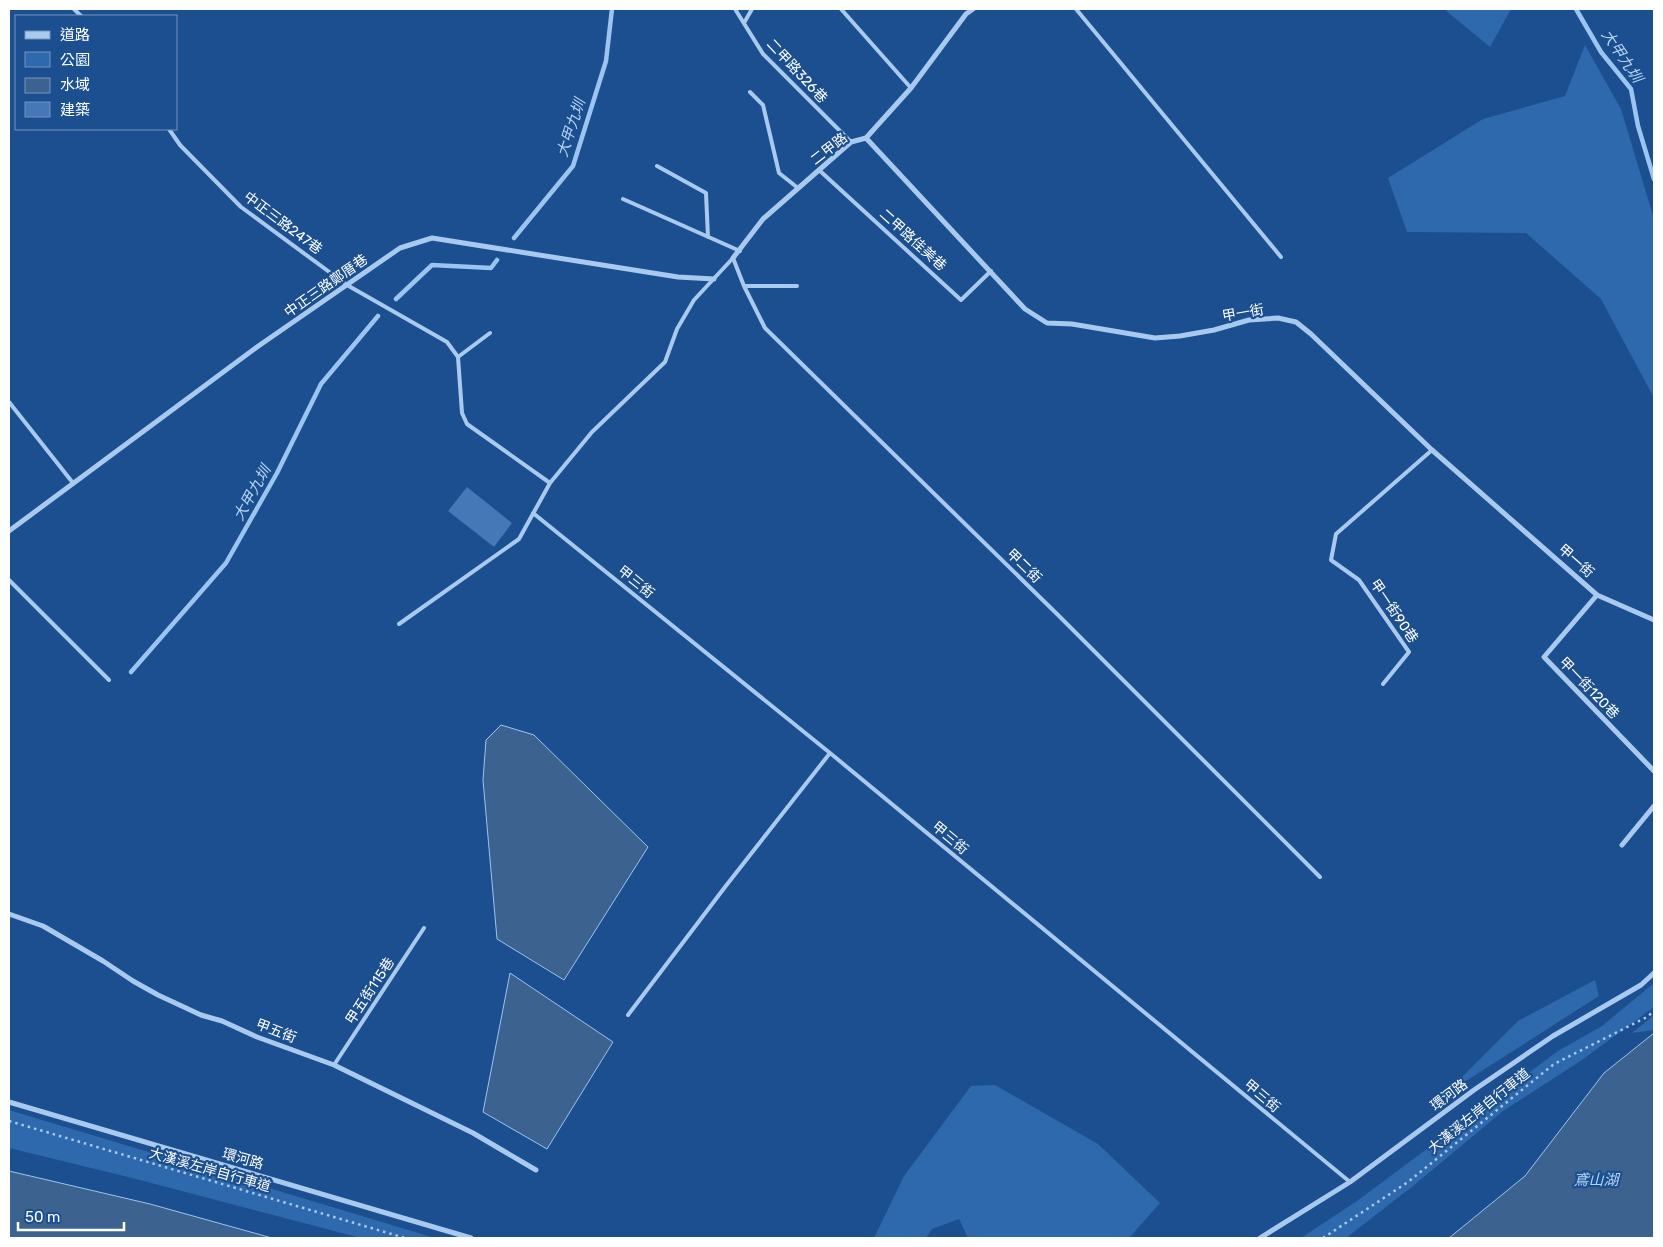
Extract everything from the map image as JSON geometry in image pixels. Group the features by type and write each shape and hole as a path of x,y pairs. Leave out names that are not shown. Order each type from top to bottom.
{"street":[{"name":"二甲路","path":"733,258 763,219 850,142 866,138 911,88 966,14 973,9"},
{"name":"甲一街","path":"866,138 1025,309 1047,323 1072,324 1155,338 1214,330 1249,320 1278,318 1296,322 1311,334 1432,450 1597,595 1654,620"},
{"name":"中正三路鄭厝巷","path":"9,531 257,347 400,248 432,238 678,277 714,279"},
{"name":"甲一街120巷","path":"1597,595 1544,657 1654,771"},
{"path":"1622,845 1654,806"},
{"name":"甲五街","path":"9,914 43,926 133,981 201,1015 222,1021 257,1037 334,1065 473,1133 536,1170"},
{"name":"環河路","path":"1260,1238 1350,1182 1474,1090 1553,1036 1641,985 1654,973"},
{"name":"環河路","path":"9,1102 471,1238"}],"lane":[{"name":"二甲路326巷","path":"735,9 762,54 850,142"},
{"path":"744,23 752,9"},
{"path":"841,9 911,88"},
{"path":"963,9 966,14"},
{"path":"1076,9 1280,257"},
{"path":"750,92 763,105 779,173 798,188"},
{"name":"中正三路247巷","path":"170,130 180,144 241,207 347,285 448,342 458,357"},
{"path":"657,166 706,193 708,237"},
{"name":"二甲路佳美巷","path":"819,170 961,300 991,271"},
{"path":"623,199 740,251"},
{"path":"399,624 519,539 550,483 592,432 664,362 677,329 694,300 733,258"},
{"name":"甲二街","path":"733,258 744,286 765,328 1064,621 1320,877"},
{"path":"744,286 797,286"},
{"path":"490,333 458,357 462,413 467,424 550,483"},
{"path":"9,402 73,483"},
{"name":"甲一街90巷","path":"1383,684 1409,652 1359,580 1331,560 1336,534 1432,450"},
{"name":"甲三街","path":"533,513 830,753 1350,1182"},
{"path":"9,580 109,680"},
{"path":"628,1015 725,886 830,753"},
{"name":"甲五街115巷","path":"334,1065 424,928"}],"path":[{"name":"大漢溪左岸自行車道","path":"1323,1238 1408,1182 1554,1064 1647,1017 1654,1011"},
{"name":"大漢溪左岸自行車道","path":"9,1121 406,1238"}],"green space":[{"path":"1444,9 1511,9 1490,47"},
{"path":"1585,45 1621,109 1654,219 1654,398 1601,299 1526,233 1407,232 1388,178 1483,119 1565,96"},
{"path":"1595,980 1599,996 1444,1095 1518,1021"},
{"path":"1654,983 1654,1007 1582,1060 1503,1111 1413,1186 1346,1238 1301,1238 1357,1201 1558,1051 1602,1026"},
{"path":"1654,1015 1654,1030 1632,1033"},
{"path":"995,1085 1098,1144 1160,1203 1129,1238 968,1238 959,1219 932,1229 926,1238 874,1238 904,1176 971,1086"},
{"path":"9,1110 435,1238 361,1238 9,1148"}],"water":[{"path":"501,725 534,735 648,847 564,980 497,939 483,780 486,740"},
{"path":"510,973 613,1042 547,1149 483,1112"},
{"name":"鳶山湖","path":"1654,1033 1654,1238 1449,1238 1525,1176 1604,1073"},
{"path":"9,1171 150,1204 272,1238 9,1238"}],"building":[{"path":"467,487 512,523 494,547 448,511"}],"waterway":[{"name":"大甲九圳","path":"514,238 573,166 606,61 612,9"},
{"name":"大甲九圳","path":"1576,9 1601,52 1631,89 1638,126 1654,179"},
{"name":"大甲九圳","path":"396,299 432,265 491,268 497,260"},
{"name":"大甲九圳","path":"131,672 226,563 277,473 321,384 378,316"}]}
